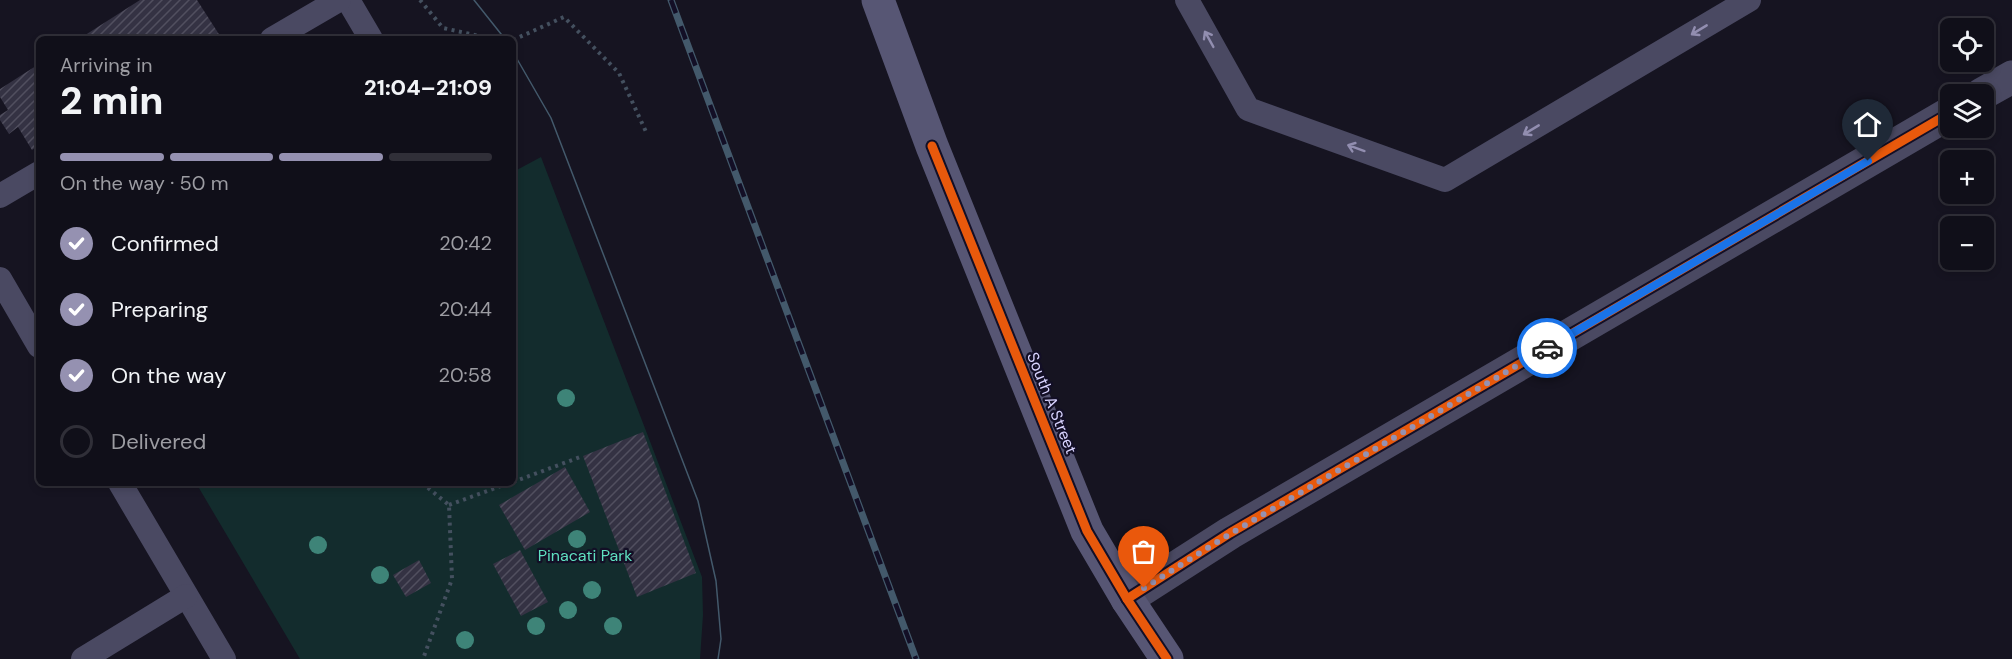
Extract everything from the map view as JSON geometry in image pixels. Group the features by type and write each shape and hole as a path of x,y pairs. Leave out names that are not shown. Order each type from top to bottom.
{"main road":[{"name":"South A Street","path":"878,0 932,146 1087,531 1127,599 1167,659"}],"street":[{"path":"1994,87 2012,77"},
{"path":"1127,599 1240,528 1940,119"}],"lane":[{"path":"277,36 339,0"},
{"path":"348,0 369,36"},
{"path":"1187,0 1248,109 1445,180 1749,0"},
{"path":"0,196 36,175"},
{"path":"0,279 36,341"},
{"path":"122,486 224,659"},
{"path":"83,659 186,597"}],"path":[{"path":"420,0 443,28 479,36"},
{"path":"516,39 564,17 619,74 647,134"},
{"path":"516,480 583,456"},
{"path":"423,659 452,579 449,505 426,486"},
{"path":"449,505 500,486"}],"green space":[{"name":"Pinacati Park","path":"541,157 702,577 703,615 700,659 300,659 198,486 516,486 516,170"}],"building":[{"path":"140,0 197,0 220,36 84,36"},
{"path":"36,66 36,147 32,150 18,127 9,134 0,120 0,115 8,110 0,97 0,89"},
{"path":"643,432 696,573 637,597 583,456"},
{"path":"565,467 590,512 525,550 499,505"},
{"path":"520,550 548,602 521,616 493,564"},
{"path":"419,560 431,583 406,597 393,575"}],"tram line":[{"path":"474,0 503,36"},
{"path":"516,57 551,118 698,501 716,581 721,639 718,659"}],"railway":[{"path":"671,0 916,659"}],"cycle path":[{"path":"1127,599 1230,533 1940,119"},
{"path":"932,146 1087,531 1127,599 1167,659"}],"way so far":[{"path":"1144,588 1230,534 1547,348"}],"route":[{"path":"1547,348 1868,161"}]}
